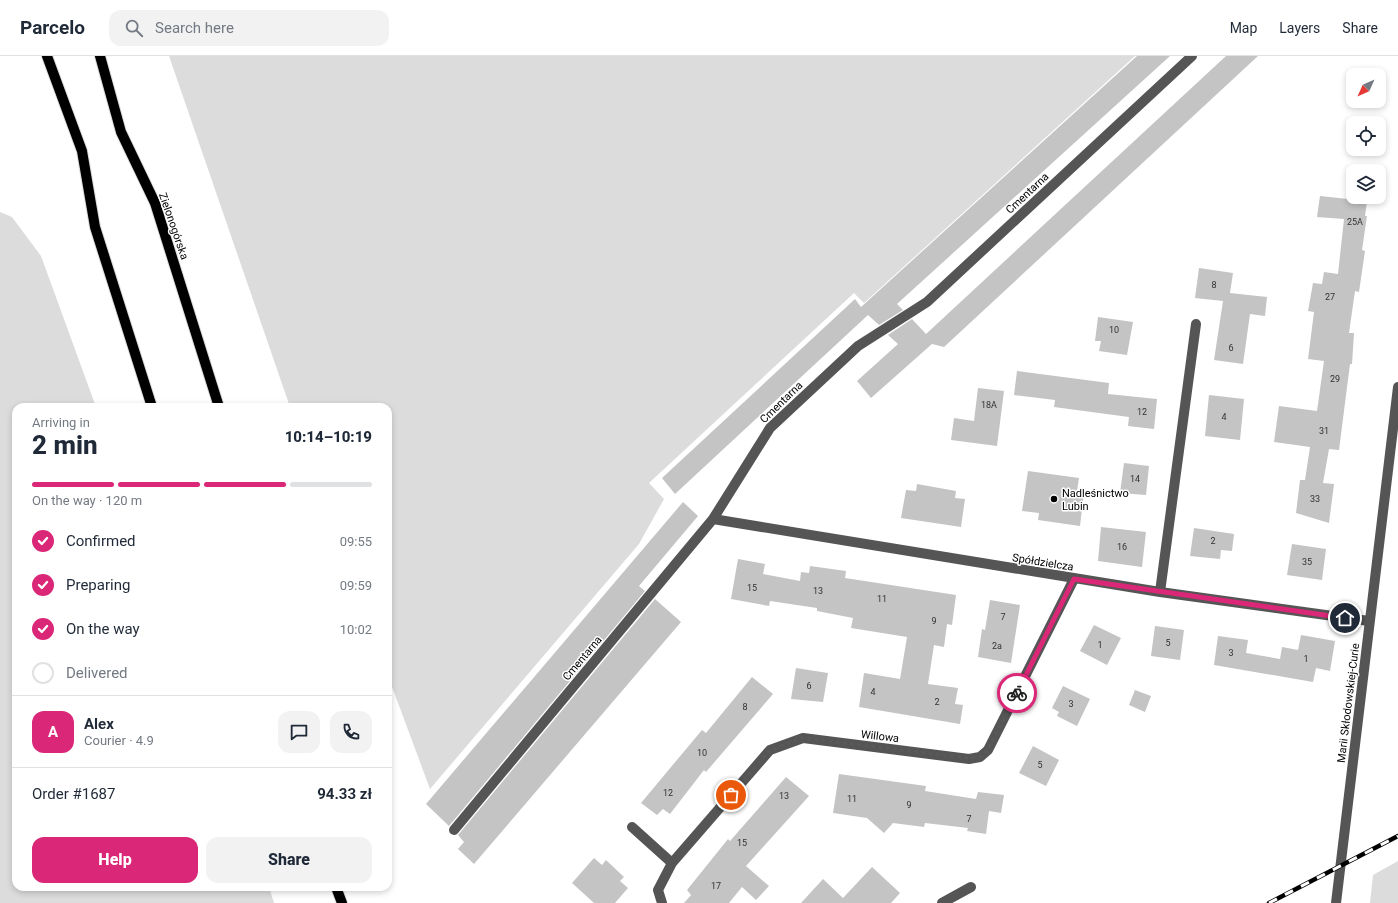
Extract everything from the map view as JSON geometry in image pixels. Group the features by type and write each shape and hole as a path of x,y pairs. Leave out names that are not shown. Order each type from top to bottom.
{"main road":[{"path":"47,56 82,152 95,227 151,403"},
{"name":"Zielonogórska","path":"100,56 121,132 155,203 218,403"}],"street":[{"name":"Cmentarna","path":"454,830 713,519 770,428 858,346 927,302 1192,56"},
{"path":"1160,592 1196,324"},
{"name":"Marii Skłodowskiej-Curie","path":"1336,903 1369,621 1396,430 1398,387"},
{"name":"Spółdzielcza","path":"713,519 1074,579 1369,621"},
{"name":"Willowa","path":"662,903 658,890 672,863 770,750 802,738 969,758 980,757 988,750 1074,579"},
{"path":"632,827 672,863"},
{"path":"942,903 971,888"}],"shaded area":[{"path":"169,56 1135,56 864,303 854,293 649,483 664,499 639,544 430,789 392,687 392,403 289,403"},
{"path":"0,212 12,217 41,256 95,403 12,403 12,891 270,891 274,903 0,903"},
{"path":"1398,861 1398,903 1370,903 1373,875"}],"building":[{"path":"1137,56 1170,56 897,304 903,310 879,325 868,315 675,494 662,478 855,299 861,307"},
{"path":"1226,56 1258,56 944,347 932,344 871,398 857,381 898,344 888,335 912,319 926,334"},
{"path":"1320,196 1346,199 1346,204 1367,204 1365,216 1367,216 1362,250 1365,251 1359,292 1355,291 1349,333 1354,333 1352,364 1350,364 1339,450 1329,449 1323,483 1334,484 1329,523 1296,513 1300,480 1305,480 1310,447 1274,442 1279,406 1317,411 1324,361 1308,359 1314,312 1308,311 1313,283 1322,284 1324,272 1338,274 1344,219 1317,217"},
{"path":"1199,268 1233,273 1230,293 1267,297 1265,316 1250,314 1243,364 1214,360 1223,301 1195,298"},
{"path":"1098,317 1133,322 1127,355 1099,351 1101,341 1095,341"},
{"path":"1017,371 1109,383 1108,394 1157,399 1154,429 1128,426 1129,417 1054,407 1055,400 1014,395"},
{"path":"978,388 1004,391 997,446 951,440 954,418 974,421"},
{"path":"1209,395 1244,399 1240,440 1205,436"},
{"path":"1124,463 1149,466 1146,495 1120,493"},
{"name":"Nadleśnictwo Lubin","path":"1028,471 1079,478 1077,491 1084,492 1080,526 1038,520 1039,513 1022,511"},
{"path":"917,484 956,491 955,498 965,499 961,527 901,518 906,490 916,491"},
{"path":"683,502 698,516 639,586 645,591 449,826 426,804"},
{"path":"1101,527 1146,532 1142,567 1098,561"},
{"path":"1194,528 1234,534 1232,551 1221,550 1220,559 1190,556"},
{"path":"1292,544 1326,549 1322,580 1287,575"},
{"path":"738,559 765,564 763,574 800,581 801,572 809,573 810,566 846,571 845,578 956,595 952,625 947,624 944,647 934,645 928,684 958,688 955,704 963,705 960,724 859,707 864,673 900,679 907,637 851,628 853,618 817,611 817,608 770,601 769,606 731,599"},
{"path":"655,599 681,622 474,864 458,849 464,842 458,835"},
{"path":"990,600 1020,605 1011,663 978,657 982,629 985,630"},
{"path":"1094,625 1121,638 1107,665 1080,651"},
{"path":"1155,626 1184,630 1180,660 1151,656"},
{"path":"1301,635 1335,641 1330,671 1316,668 1313,682 1214,665 1218,636 1248,640 1246,653 1280,659 1282,647 1298,650"},
{"path":"796,668 828,673 823,702 791,699"},
{"path":"752,677 773,694 706,772 704,770 670,814 663,809 657,815 641,803 702,730 706,733"},
{"path":"1063,686 1090,699 1077,726 1057,716 1059,712 1052,708"},
{"path":"1135,690 1151,696 1145,712 1129,705"},
{"path":"1033,746 1059,760 1046,786 1019,773"},
{"path":"839,774 926,786 925,791 976,799 978,792 1004,795 1001,813 989,811 986,834 967,831 968,828 925,823 924,827 893,823 884,833 867,818 833,813"},
{"path":"786,777 809,796 746,866 769,886 756,900 742,887 729,903 684,903 691,895 687,890 728,839 730,841"},
{"path":"594,858 602,865 606,860 624,877 620,881 628,888 615,903 594,903 572,883"},
{"path":"872,867 900,893 891,903 801,903 823,879 843,898"}],"railway":[{"path":"1269,903 1398,836"}],"way so far":[{"path":"731,795 770,750 802,738 969,758 980,757 988,750 1017,693"}],"place":[{"name":"Nadleśnictwo Lubin","path":"1054,499"}],"route":[{"path":"1017,693 1074,579 1345,618"}]}
